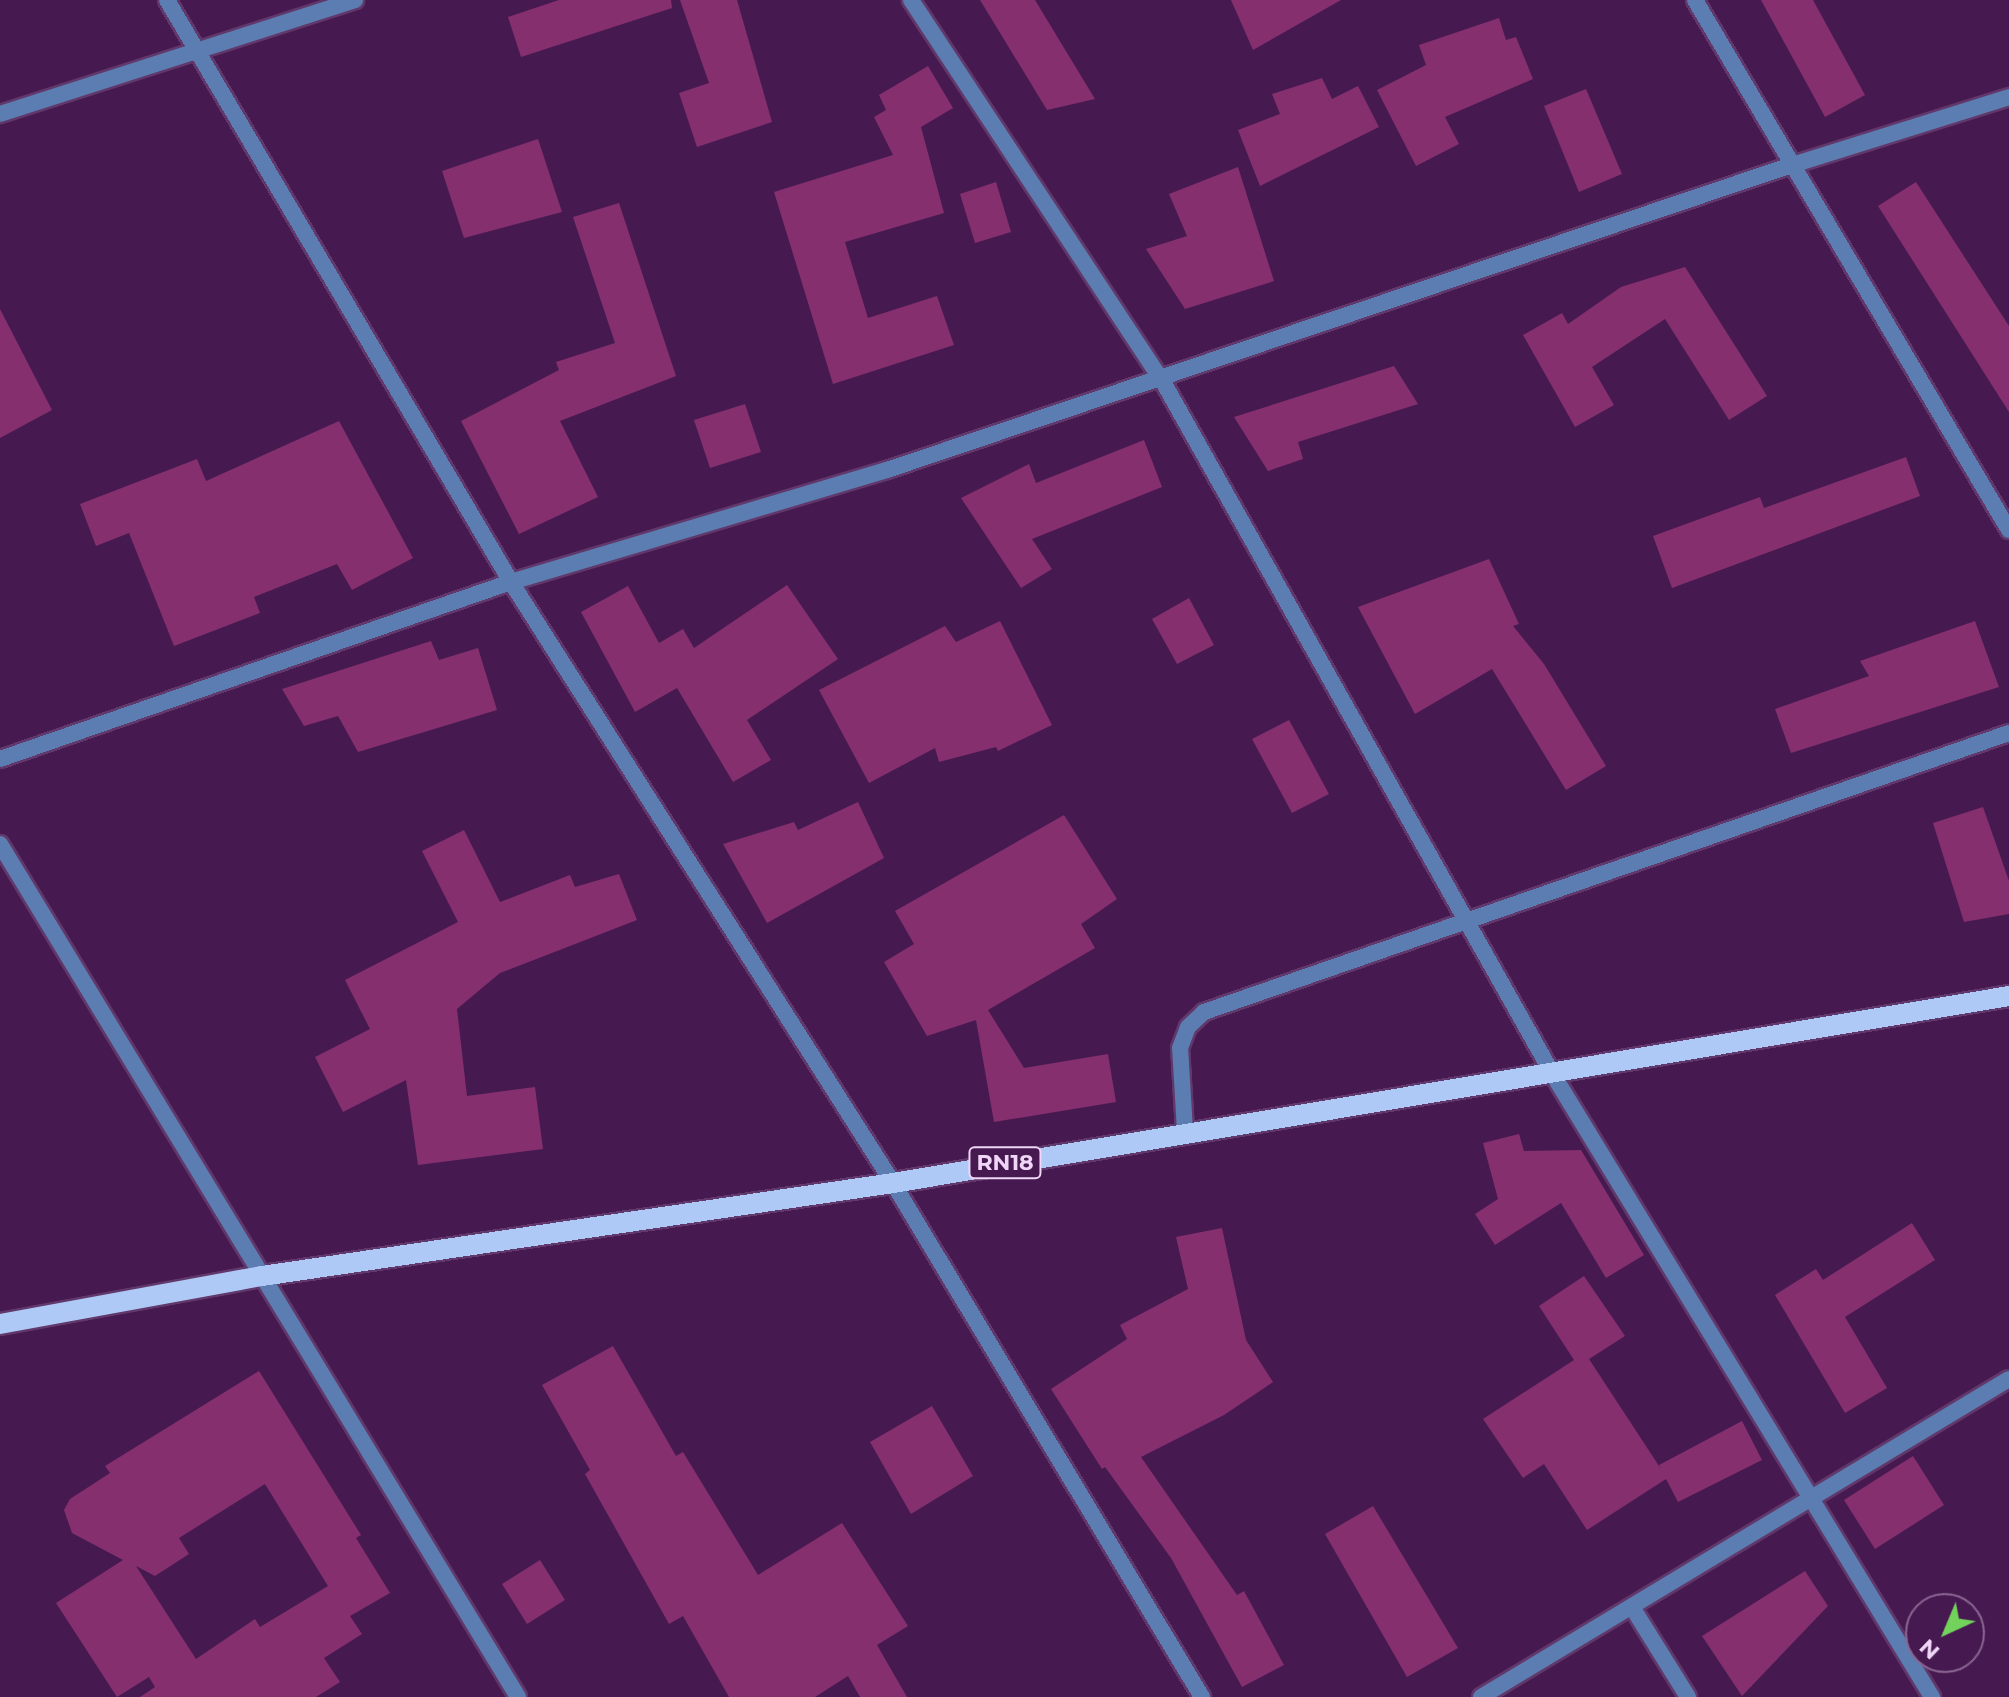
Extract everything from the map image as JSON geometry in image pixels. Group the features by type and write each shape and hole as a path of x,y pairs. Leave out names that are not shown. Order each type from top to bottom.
{"main road":[{"name":"RN18","path":"0,1324 262,1276 893,1183 1185,1131 2009,996"}],"street":[{"path":"167,0 511,582 893,1183 1202,1697"},
{"path":"0,114 355,0"},
{"path":"911,0 1162,380 1552,1073 1932,1697"},
{"path":"1695,0 1789,166 2009,530"},
{"path":"0,759 511,582 887,470 1162,380 1789,166 2009,97"},
{"path":"1185,1131 1180,1048 1188,1027 1204,1012 2009,733"},
{"path":"0,844 518,1697"},
{"path":"1481,1697 1810,1495 2009,1379"},
{"path":"1632,1607 1688,1697"}],"building":[{"path":"559,0 671,0 672,8 521,57 508,17"},
{"path":"680,0 737,0 772,122 697,147 679,93 709,83"},
{"path":"980,0 1035,0 1095,99 1047,110"},
{"path":"1231,0 1341,0 1253,50"},
{"path":"1761,0 1813,0 1865,95 1825,117"},
{"path":"1499,18 1506,40 1516,37 1533,79 1445,117 1459,144 1416,166 1377,90 1426,65 1419,45"},
{"path":"928,66 953,108 921,127 944,213 845,242 868,318 937,296 954,345 833,384 774,192 893,155 874,117 886,110 879,95"},
{"path":"1322,78 1332,99 1358,86 1379,127 1260,186 1238,130 1280,114 1272,94"},
{"path":"1586,89 1622,174 1579,192 1544,106"},
{"path":"538,139 562,212 464,238 442,171"},
{"path":"1238,167 1274,281 1185,309 1146,249 1187,236 1169,194"},
{"path":"996,182 1011,232 975,243 960,194"},
{"path":"1916,182 2009,326 2009,412 1878,206"},
{"path":"619,203 676,376 560,421 598,497 519,534 461,421 559,370 556,362 615,343 573,217"},
{"path":"1685,267 1767,396 1729,420 1665,319 1592,367 1614,405 1575,427 1523,335 1562,313 1568,324 1621,287"},
{"path":"0,309 52,410 0,438"},
{"path":"1394,366 1418,404 1298,442 1303,459 1268,471 1234,417"},
{"path":"745,404 761,452 710,468 694,420"},
{"path":"339,421 413,558 352,590 337,564 254,597 260,613 174,646 129,533 96,546 80,504 197,459 206,481"},
{"path":"1144,440 1162,487 1032,539 1052,569 1021,588 961,498 1029,464 1036,483"},
{"path":"1906,457 1920,496 1672,588 1653,536 1760,497 1764,508"},
{"path":"1489,559 1519,624 1513,626 1544,664 1606,766 1566,790 1492,669 1415,714 1358,607"},
{"path":"787,585 838,659 747,720 771,760 733,782 677,688 635,712 581,612 628,586 659,643 683,629 694,648"},
{"path":"1189,598 1214,645 1177,664 1152,619"},
{"path":"1000,621 1052,725 998,751 996,747 939,762 935,748 869,783 819,690 945,626 956,642"},
{"path":"1975,621 1999,687 1791,753 1775,709 1869,676 1860,661"},
{"path":"431,641 439,660 478,648 497,710 358,752 338,716 304,726 282,689"},
{"path":"1289,720 1329,794 1292,813 1252,739"},
{"path":"858,802 884,858 767,923 723,844 794,822 798,830"},
{"path":"1983,807 2009,881 2009,914 1964,922 1933,823"},
{"path":"1064,815 1117,899 1081,924 1095,948 988,1010 1024,1068 1108,1054 1116,1102 994,1122 976,1020 927,1036 884,962 914,944 895,911"},
{"path":"464,830 500,902 570,875 575,887 619,874 637,920 500,973 457,1009 467,1096 535,1087 543,1149 418,1165 406,1080 343,1112 315,1057 370,1029 345,980 458,922 422,851"},
{"path":"1519,1134 1524,1151 1581,1150 1644,1255 1606,1278 1561,1203 1495,1245 1475,1214 1498,1199 1483,1143"},
{"path":"1912,1223 1935,1260 1845,1317 1887,1388 1845,1413 1775,1295 1816,1269 1823,1280"},
{"path":"1222,1228 1246,1340 1273,1382 1224,1415 1141,1457 1237,1595 1244,1591 1284,1665 1242,1687 1171,1558 1105,1467 1102,1469 1051,1389 1127,1339 1120,1325 1188,1289 1176,1237"},
{"path":"1584,1276 1625,1336 1589,1359 1661,1469 1659,1465 1742,1421 1762,1460 1678,1502 1666,1479 1587,1530 1544,1464 1523,1478 1483,1419 1574,1360 1539,1306"},
{"path":"613,1346 676,1456 683,1452 758,1575 842,1523 908,1626 877,1645 907,1697 860,1697 848,1676 815,1697 729,1697 683,1616 669,1624 585,1474 590,1470 542,1385"},
{"path":"259,1371 361,1535 356,1538 390,1593 350,1616 362,1634 324,1658 340,1682 316,1697 140,1697 155,1687 149,1677 117,1697 56,1603 123,1560 72,1533 64,1510 70,1499 110,1473 105,1466","holes":["265,1484 328,1586 260,1627 255,1619 196,1659 136,1566 155,1576 189,1554 179,1538"]},
{"path":"932,1406 973,1476 911,1514 870,1442"},
{"path":"1913,1456 1944,1505 1875,1549 1844,1500"},
{"path":"1373,1506 1458,1648 1407,1677 1325,1534"},
{"path":"540,1560 565,1600 527,1624 502,1584"},
{"path":"1805,1571 1828,1606 1742,1696 1702,1636"}]}
